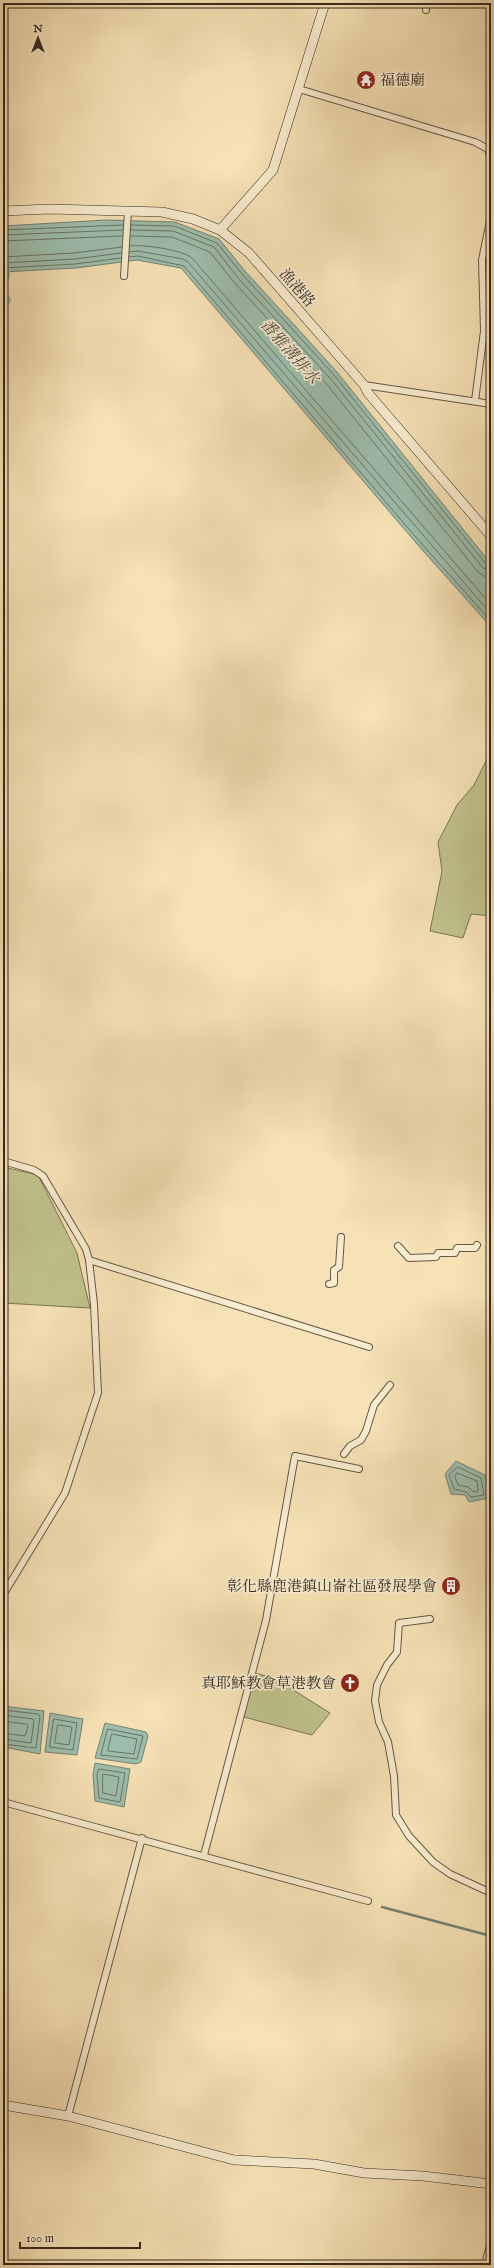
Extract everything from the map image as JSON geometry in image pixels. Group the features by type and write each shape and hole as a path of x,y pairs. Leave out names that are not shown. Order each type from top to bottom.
{"street":[{"path":"220,230 273,170 300,89 325,3"},
{"path":"300,89 475,142 488,148 491,159"},
{"name":"漁港路","path":"3,211 50,209 162,212 193,219 220,230 249,253 364,385 368,392 491,536"},
{"path":"124,276 128,211"},
{"path":"475,401 484,331 482,260 491,216"},
{"path":"364,385 491,404"},
{"path":"3,1161 34,1170 43,1176 86,1249 89,1260 94,1304 98,1393 65,1493 3,1595"},
{"path":"329,1284 334,1283 334,1270 339,1267 341,1237"},
{"path":"398,1246 409,1258 436,1257 438,1253 455,1253 457,1248 475,1248 477,1245"},
{"path":"89,1260 369,1347"},
{"path":"344,1454 350,1446 363,1436 374,1405 390,1385"},
{"path":"204,1855 266,1620 296,1456 359,1469"},
{"path":"430,1619 399,1623 397,1652 387,1665 377,1685 375,1701 379,1722 388,1742 394,1776 396,1815 409,1836 433,1862 450,1874 489,1892 491,1897"},
{"path":"3,1802 142,1838 368,1901"},
{"path":"68,2116 142,1838"},
{"path":"3,2105 68,2116 234,2160 314,2164 364,2173 423,2176 491,2184"},
{"path":"485,2265 491,2241"}],"green space":[{"path":"491,751 491,836 487,844 491,846 491,916 471,914 463,938 430,931 442,871 438,842 457,805 474,785"},
{"path":"3,1167 38,1175 77,1253 90,1308 3,1303"},
{"path":"255,1673 276,1679 330,1713 312,1735 240,1716"}],"water":[{"name":"番雅溝排水","path":"106,220 175,222 219,239 245,271 337,372 491,564 491,627 417,544 181,268 137,260 76,268 3,272 3,226"},
{"path":"456,1461 485,1475 489,1498 469,1502 465,1495 451,1494 445,1474"},
{"path":"3,1706 44,1711 40,1754 3,1747"},
{"path":"50,1713 83,1719 77,1755 45,1752"},
{"path":"105,1723 146,1732 148,1736 141,1762 136,1764 95,1758"},
{"path":"95,1763 130,1769 124,1807 95,1801 93,1775"}],"waterway":[{"path":"5,261 6,276"},
{"path":"3,307 7,300"},
{"path":"382,1907 491,1936"}],"place":[{"name":"福德廟","path":"366,80"},
{"name":"彰化縣鹿港鎮山崙社區發展學會","path":"451,1586"},
{"name":"真耶穌教會草港教會","path":"350,1683"}]}
